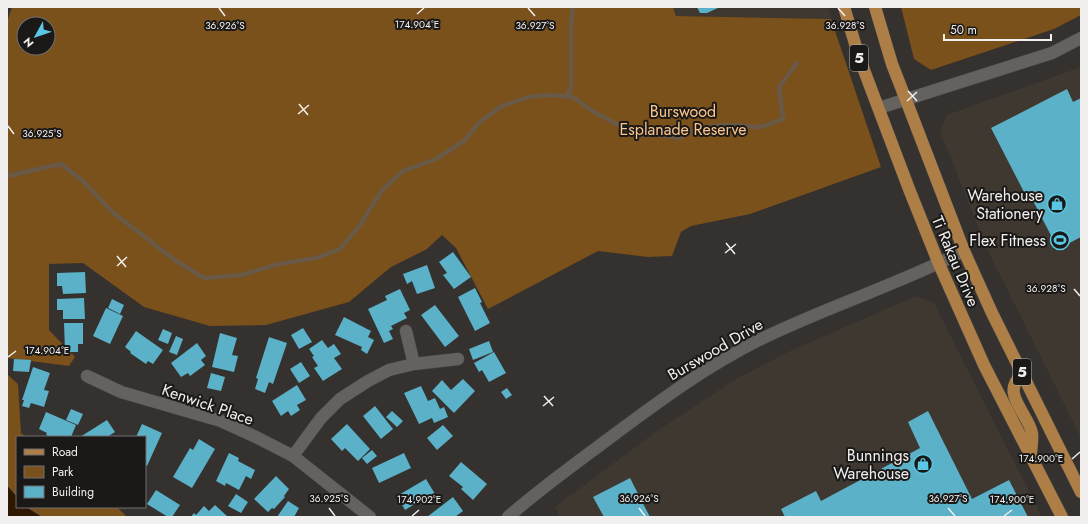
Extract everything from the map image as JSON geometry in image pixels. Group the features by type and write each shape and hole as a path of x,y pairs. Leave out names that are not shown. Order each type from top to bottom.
{"main road":[{"name":"Ti Rakau Drive","path":"844,7 859,57 939,264 984,365 1062,517"},
{"name":"Ti Rakau Drive","path":"875,7 892,64 964,251 992,313 1081,492"},
{"path":"1022,374 1015,382 1013,390 1015,398 1032,432 1031,456"}],"street":[{"path":"879,108 1052,53 1081,38"},
{"name":"Burswood Drive","path":"508,517 558,476 657,402 676,388 714,365 797,322 939,264 964,251"},
{"path":"406,331 414,364"},
{"path":"293,456 321,418 340,399 368,381 389,370 414,364 458,359"},
{"name":"Kenwick Place","path":"87,376 121,392 221,421 256,437 293,456 370,517"}],"shaded area":[{"path":"673,7 828,7 831,19 676,16"},
{"path":"1081,67 1081,438 987,249 940,131 947,115"},
{"path":"916,296 934,303 1042,517 560,517 555,507 657,431 736,379 788,352"},
{"path":"7,485 16,495 16,508 29,508 43,517 7,517"}],"green space":[{"name":"Burswood Esplanade Reserve","path":"12,7 673,7 676,16 831,19 881,167 750,214 691,226 681,232 672,256 648,257 598,251 488,309 456,248 442,235 427,249 391,267 349,302 266,325 210,326 144,307 83,263 49,264 49,330 75,357 69,366 7,358 7,22"},
{"path":"901,7 1081,7 1081,15 1054,29 931,70 914,59"},
{"path":"7,374 18,384 21,433 25,436 16,436 16,508 118,508 127,517 7,517"}],"building":[{"path":"697,7 720,7 707,13 700,13"},
{"path":"1067,89 1073,102 1081,98 1081,237 1058,249 1030,195 1026,196 991,128"},
{"path":"453,252 471,277 454,289 443,275 447,273 439,262"},
{"path":"427,265 435,288 417,294 412,281 407,284 403,274"},
{"path":"85,272 86,293 63,294 62,286 57,286 57,273"},
{"path":"475,288 482,302 480,303 490,323 475,331 458,297"},
{"path":"400,289 410,310 404,313 407,318 391,326 393,329 389,331 393,339 384,343 368,309 387,300 385,296"},
{"path":"84,298 85,319 63,319 63,310 57,310 57,299"},
{"path":"112,299 124,305 120,314 108,308"},
{"path":"435,305 459,336 445,347 421,315"},
{"path":"106,308 123,316 110,344 93,336"},
{"path":"344,317 371,331 368,337 374,340 367,354 361,350 362,347 335,335"},
{"path":"64,323 83,323 83,344 78,344 78,352 65,352"},
{"path":"303,328 312,342 299,349 291,335"},
{"path":"163,329 172,333 168,344 158,340"},
{"path":"136,331 163,350 153,364 148,361 146,364 130,353 131,352 125,347"},
{"path":"220,333 237,338 232,355 238,356 234,372 212,367"},
{"path":"176,336 183,339 177,355 169,352"},
{"path":"269,337 287,343 273,384 269,382 265,393 255,389 258,379 256,378"},
{"path":"322,340 328,348 334,344 341,354 334,358 342,369 323,381 314,368 318,366 309,349"},
{"path":"489,341 493,352 473,360 469,349"},
{"path":"197,343 206,356 201,360 205,365 190,376 188,373 181,377 171,363"},
{"path":"494,352 506,373 489,382 482,370 479,372 474,363"},
{"path":"14,359 31,360 29,372 13,371"},
{"path":"301,362 310,376 299,383 290,369"},
{"path":"33,367 50,373 44,390 49,391 44,407 31,403 29,408 22,406 24,400 22,400"},
{"path":"211,373 225,377 221,391 207,388"},
{"path":"463,379 475,391 454,413 432,391 442,380 451,390"},
{"path":"297,385 306,400 297,405 300,410 291,416 288,411 281,416 272,401"},
{"path":"421,386 428,401 435,398 440,409 444,407 448,417 434,423 432,418 419,424 404,393"},
{"path":"507,388 512,395 506,399 501,392"},
{"path":"375,406 393,429 381,439 363,416"},
{"path":"71,409 83,414 78,425 66,420"},
{"path":"392,411 403,421 397,427 386,417"},
{"name":"Bunnings Warehouse","path":"928,411 972,499 1009,480 1028,517 785,517 781,509 816,491 821,501 920,448 908,422"},
{"path":"46,412 76,425 71,436 48,436 46,435 47,433 39,429"},
{"path":"107,420 115,432 109,436 82,436"},
{"path":"142,424 162,433 147,466 146,436 136,436"},
{"path":"347,424 370,449 358,461 345,448 342,451 331,439"},
{"path":"443,425 453,436 437,450 427,438"},
{"path":"199,439 215,449 192,488 173,477 190,448 193,450"},
{"path":"372,450 377,456 367,464 362,458"},
{"path":"229,453 239,458 238,461 255,470 251,479 246,476 239,490 226,483 225,486 216,481"},
{"path":"404,453 411,468 379,483 372,468"},
{"path":"461,462 487,484 473,500 461,489 463,487 449,476"},
{"path":"276,476 289,489 284,496 285,497 274,509 272,508 268,512 254,499"},
{"path":"630,478 650,517 604,517 593,497"},
{"path":"426,479 435,494 425,501 423,499 405,510 397,496"},
{"path":"156,490 180,505 172,517 168,517 147,504"},
{"path":"236,494 248,502 241,513 228,506"},
{"path":"453,497 463,511 455,517 427,517"},
{"path":"288,501 299,508 294,517 277,517"},
{"path":"215,505 227,516 226,517 191,517 194,513 196,515 204,506 209,511"}],"waterway":[{"path":"566,96 571,88 571,25 573,7"},
{"path":"7,176 61,164 83,181 111,211 176,261 204,278 241,275 279,264 316,258 340,249 360,225 382,190 403,171 436,159 464,141 479,123 500,107 528,97 550,95 573,97 591,110 636,135 659,135 678,138 699,128 727,125 761,127 783,119 779,87 797,63"}],"place":[{"name":"Warehouse Stationery","path":"1057,204"},
{"name":"Flex Fitness","path":"1060,240"},
{"name":"Bunnings Warehouse","path":"923,464"}]}
